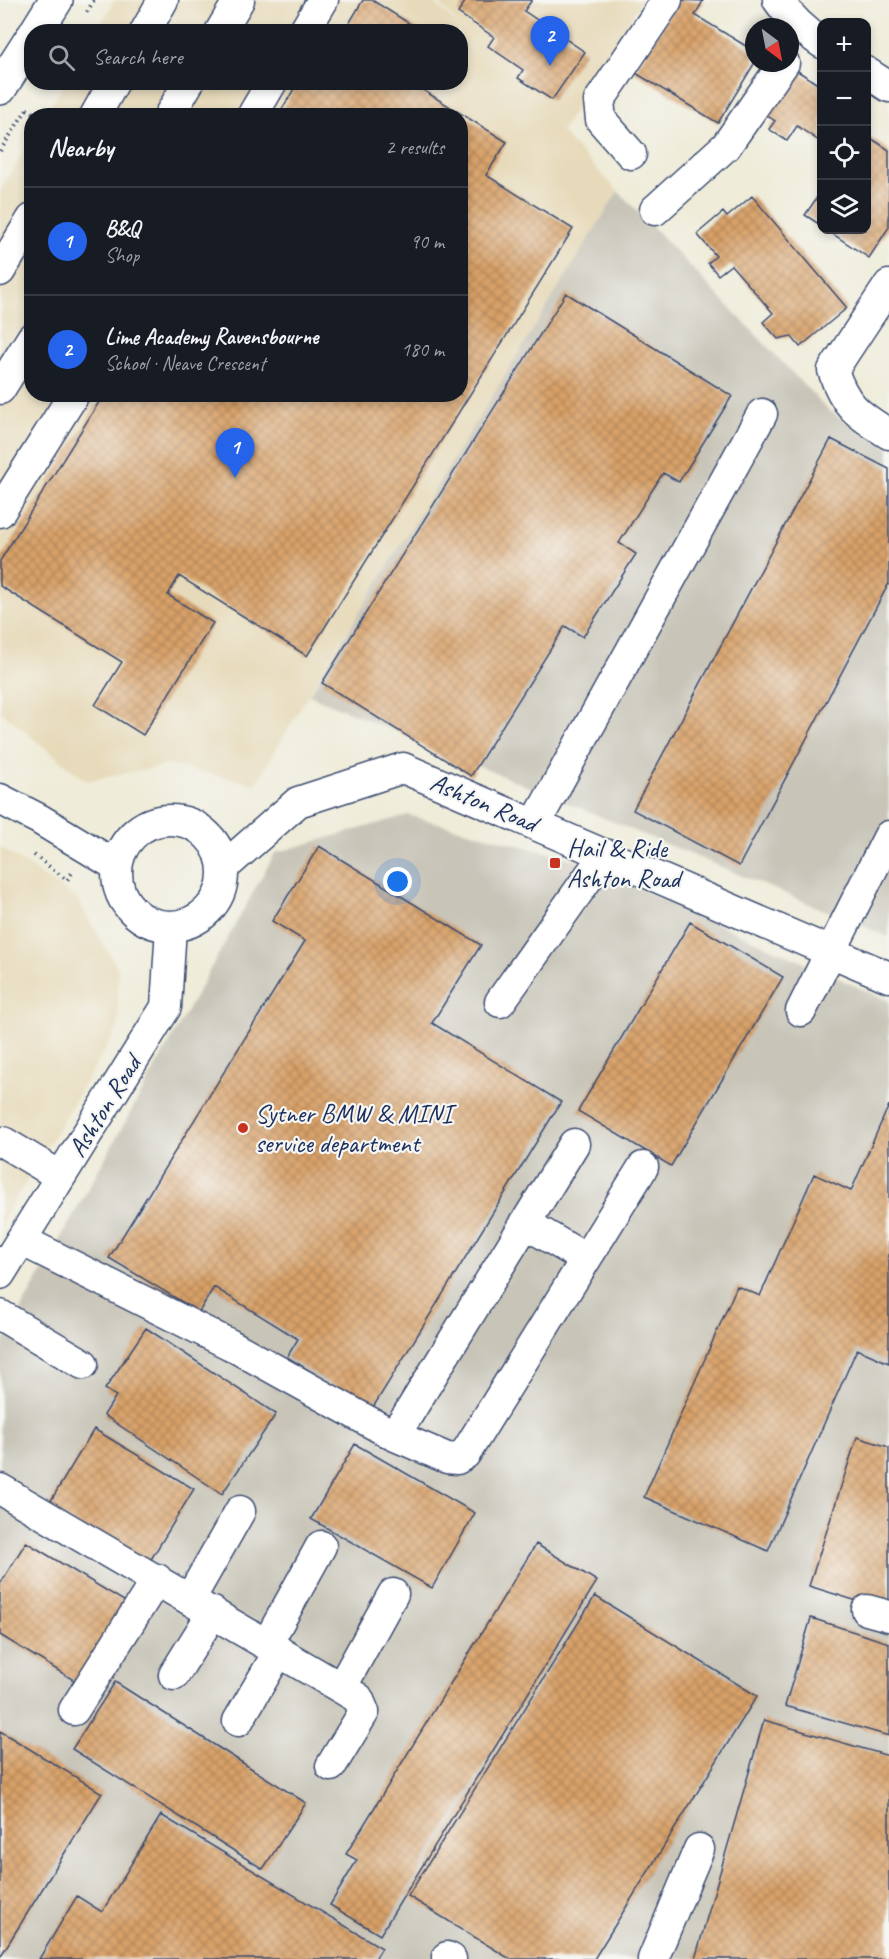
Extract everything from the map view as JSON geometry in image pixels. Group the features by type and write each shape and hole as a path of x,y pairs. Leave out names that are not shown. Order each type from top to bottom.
{"highway":[{"path":"41,24 56,0"},
{"path":"0,88 24,50"}],"street":[{"path":"150,24 163,0"},
{"path":"225,24 239,0"},
{"path":"309,24 323,0"},
{"path":"631,154 601,120 599,101 667,0"},
{"path":"778,0 806,43"},
{"path":"655,210 726,146 778,72"},
{"path":"871,75 889,87"},
{"path":"99,108 110,90"},
{"path":"174,108 185,90"},
{"path":"257,108 267,90"},
{"path":"0,270 24,232"},
{"path":"889,285 833,370 840,391 850,404 868,421 889,434"},
{"path":"0,389 24,351"},
{"path":"0,512 69,402"},
{"path":"535,824 762,414"},
{"name":"Ashton Road","path":"223,868 297,802 403,768 889,977"},
{"path":"0,799 39,819 117,866"},
{"path":"178,820 195,826 214,843 223,868 223,879 218,897 206,913 190,923 171,927 146,921 131,910 120,893 117,866 122,848 141,829 158,821 178,820"},
{"path":"801,1011 889,836"},
{"path":"500,1002 605,854"},
{"name":"Ashton Road","path":"1,1272 166,1007 171,927"},
{"path":"3,1142 60,1176"},
{"path":"393,1435 407,1416 574,1143"},
{"path":"21,1240 231,1345 393,1435 447,1458 457,1459 465,1454 643,1167"},
{"path":"525,1223 586,1259"},
{"path":"0,1315 83,1364"},
{"path":"0,1489 358,1698 364,1712 331,1766"},
{"path":"174,1675 240,1511"},
{"path":"238,1721 321,1546"},
{"path":"74,1710 157,1579"},
{"path":"341,1688 393,1594"},
{"path":"653,1959 699,1849"}],"path":[{"path":"28,108 32,100"},
{"path":"0,151 24,114"}],"shaded area":[{"path":"115,0 432,0 457,24 100,24"},
{"path":"436,0 642,0 561,132 618,191 474,427 407,544 337,646 256,784 169,765 86,781 0,711 0,191 24,151 24,402 468,402 468,108 49,108 61,90 468,90 468,24 458,24"},
{"path":"618,191 828,410 889,448 889,937 309,695"},
{"path":"408,815 575,860 889,1001 889,1959 0,1959 0,1347 275,853"},
{"path":"0,847 77,899 118,969 118,1028 0,1225"}],"building":[{"path":"363,0 372,0 410,24 349,24"},
{"path":"466,0 532,0 524,11 585,52 552,100 518,78 523,70 488,46 494,37 458,13"},
{"path":"678,0 703,1 695,15 745,46 745,72 749,72 718,123 634,72"},
{"path":"786,72 799,72 817,84 817,140 797,126 787,141 769,129 775,121 759,110"},
{"path":"293,90 423,90 452,108 283,108"},
{"path":"468,118 507,142 486,175 573,229 468,398"},
{"path":"871,138 889,150 889,227 869,258 833,234 871,234"},
{"path":"752,196 847,308 800,347 791,336 778,339 763,322 773,313 731,265 718,275 708,263 716,256 697,234 723,212 727,217"},
{"path":"817,197 817,223 805,215"},
{"path":"566,293 732,396 679,482 663,473 619,543 636,554 583,637 565,626 471,776 322,683"},
{"path":"99,402 465,402 307,656 179,576 168,595 213,623 143,735 95,705 122,662 0,586 0,561"},
{"path":"831,439 889,469 889,583 739,866 633,810"},
{"path":"319,846 481,945 432,1023 561,1102 372,1409 287,1357 298,1339 214,1287 199,1312 109,1258 305,941 272,921"},
{"path":"690,922 783,977 671,1166 578,1111"},
{"path":"889,1105 889,1363 857,1349 768,1551 644,1497 737,1286 760,1296 814,1174 851,1191"},
{"path":"146,1328 276,1414 222,1494 104,1415 116,1396 105,1389"},
{"path":"94,1429 194,1489 147,1566 47,1507"},
{"path":"857,1437 889,1447 889,1611 809,1586"},
{"path":"355,1444 475,1513 432,1588 311,1519"},
{"path":"26,1542 129,1604 80,1684 0,1635 0,1584"},
{"path":"536,1544 597,1581 380,1935 330,1905 357,1860 346,1854"},
{"path":"595,1596 757,1696 594,1959 510,1959 408,1896"},
{"path":"811,1618 889,1643 889,1736 785,1706"},
{"path":"115,1682 306,1803 263,1869 72,1749"},
{"path":"764,1720 889,1756 889,1959 695,1959"},
{"path":"0,1731 102,1793 0,1957"},
{"path":"161,1815 382,1948 375,1959 39,1959 77,1896 102,1912"}],"place":[{"name":"Lime Academy Ravensbourne","path":"550,66"},
{"name":"B&Q","path":"235,478"},
{"name":"Hail & Ride Ashton Road","path":"555,863"},
{"name":"Sytner BMW & MINI service department","path":"243,1128"}]}
